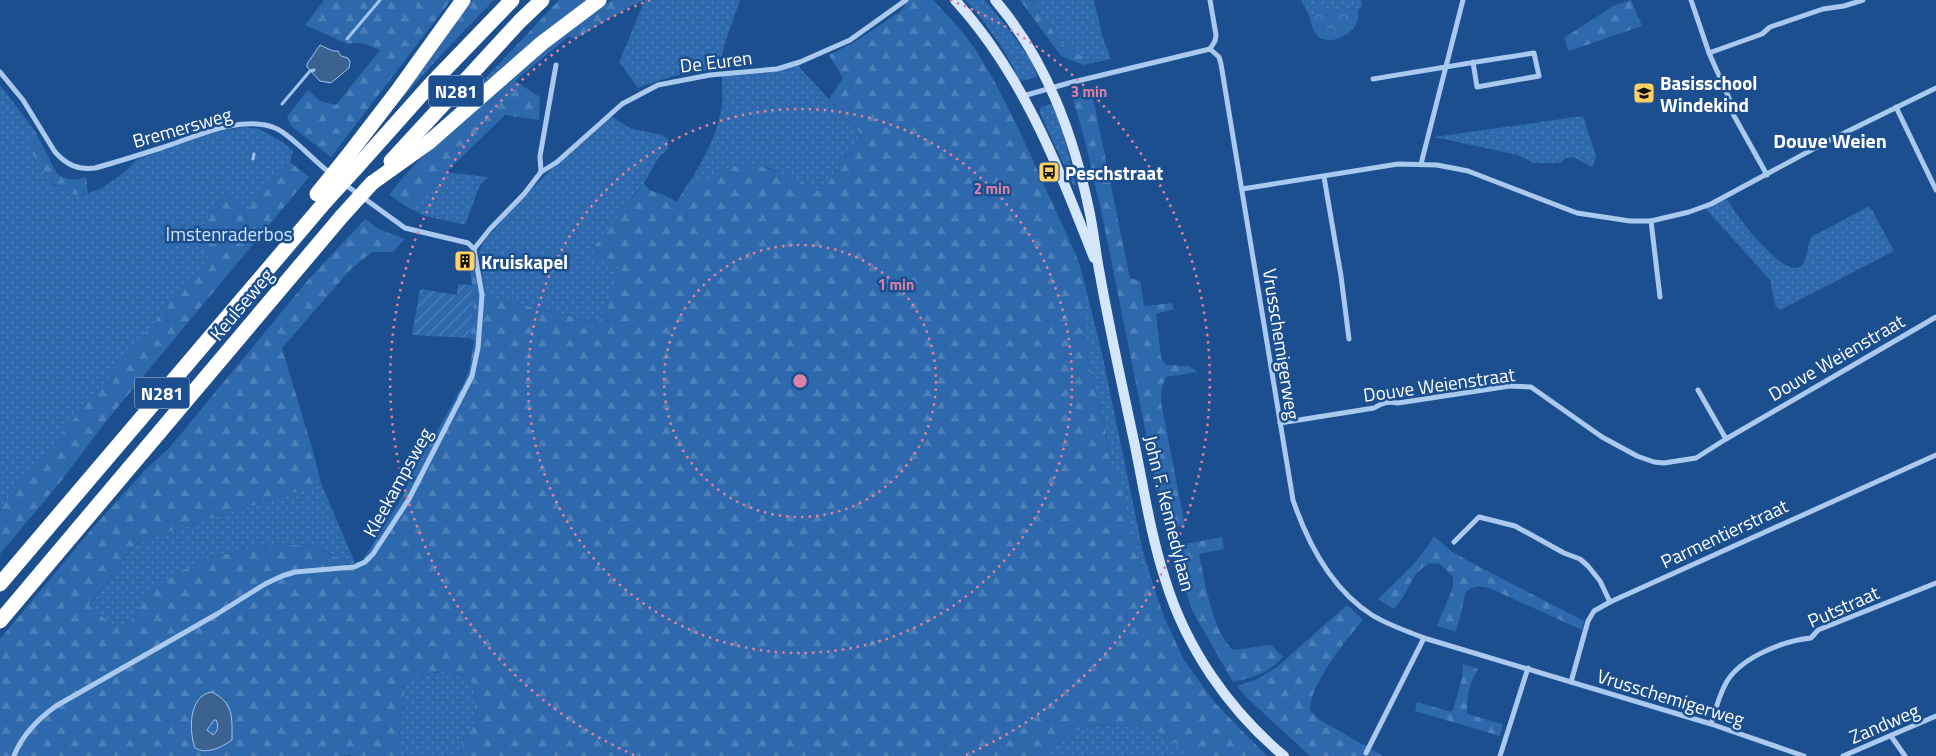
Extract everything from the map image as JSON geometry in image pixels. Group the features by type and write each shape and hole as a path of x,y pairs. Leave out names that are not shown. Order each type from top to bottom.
{"highway":[{"name":"N281","path":"351,163 399,89 463,0"},
{"name":"Keulseweg","path":"0,584 304,226 321,198 351,163 512,0"},
{"name":"Keulseweg","path":"0,621 342,216 520,21 542,0"},
{"name":"N281","path":"372,183 428,143 542,43 599,0"}],"street":[{"name":"De Euren","path":"474,249 490,229 524,194 541,172 557,162 622,104 658,86 676,81 710,75 778,69 800,62 850,40 906,0"},
{"name":"John F. Kennedylaan","path":"956,0 987,38 1023,96 1061,174 1100,273"},
{"name":"John F. Kennedylaan","path":"995,0 1026,41 1051,88 1063,116 1077,159 1156,549 1172,598 1197,652 1213,677 1244,717 1284,756"},
{"path":"1023,96 1210,49 1216,35 1210,0"},
{"path":"1421,164 1463,0"},
{"path":"1691,0 1709,53 1729,98 1733,114 1767,175"},
{"path":"1709,53 1762,34 1770,27 1823,9 1844,6 1863,0"},
{"name":"Vrusschemigerweg","path":"1210,49 1219,57 1221,64 1293,500 1302,527 1322,565 1350,598 1372,615 1397,628 1424,638 1711,724 1804,756"},
{"path":"1373,80 1446,66 1473,62 1534,53 1539,76 1477,87 1473,62"},
{"path":"541,172 540,156 556,65"},
{"name":"Bremersweg","path":"0,72 23,100 55,152 74,168 95,168 230,125 270,126 281,131 316,163 405,228 468,244 474,249"},
{"path":"1242,189 1398,164 1421,164 1468,171 1577,213 1630,221 1651,221 1689,212 1711,204 1830,140 1936,88"},
{"path":"1896,107 1936,190"},
{"path":"1324,177 1341,276 1349,339"},
{"path":"1651,221 1660,297"},
{"name":"Kleekampsweg","path":"14,756 26,734 45,714 56,706 217,614 264,584 295,572 354,567 365,562 373,554 409,499 472,376 478,348 482,295 474,249"},
{"name":"Douve Weienstraat","path":"1280,422 1374,408 1381,403 1390,402 1398,404 1510,386 1522,386 1531,387 1602,437 1637,456 1654,462 1664,463 1696,458 1936,317"},
{"path":"1698,390 1726,439"},
{"name":"Parmentierstraat","path":"1571,682 1588,621 1594,611 1610,602 1936,455"},
{"path":"1454,542 1479,517 1515,526 1580,560 1600,581 1610,602"},
{"name":"Putstraat","path":"1711,724 1724,686 1742,665 1763,652 1798,639 1811,638 1818,630 1936,583"},
{"path":"1366,753 1424,638"},
{"path":"1500,756 1528,668"},
{"name":"Zandweg","path":"1843,756 1936,716"},
{"path":"1891,736 1905,756"}],"green space":[{"path":"324,0 451,0 331,157 291,126 287,117 308,90 320,101 336,105 380,50 361,43 348,44 305,25"},
{"path":"467,0 494,0 442,54 434,46"},
{"path":"559,0 591,0 506,70 499,64"},
{"path":"612,0 645,0 575,39 568,37 515,81 540,97 539,120 505,115 409,208 389,195 408,171 524,65 558,37"},
{"path":"645,0 740,0 724,46 719,69 678,75 638,88 619,62"},
{"path":"901,0 933,0 975,49 1015,122 1081,269 1085,298 1089,366 1105,427 1109,455 1113,468 1120,480 1132,541 1140,568 1155,591 1165,619 1184,660 1215,703 1267,756 1196,756 1158,732 1139,727 1100,725 1079,729 1056,745 1045,756 460,756 464,738 473,728 476,688 470,680 462,675 453,672 442,672 421,676 405,687 397,756 0,756 0,639 90,531 144,471 170,447 308,280 365,219 379,229 405,239 393,252 372,252 351,269 282,348 321,483 155,536 134,546 89,606 123,633 153,589 181,571 211,558 278,543 295,545 314,544 347,565 363,560 405,492 413,469 436,433 462,387 469,370 474,341 470,338 474,298 470,271 481,269 486,296 598,323 617,280 621,266 601,261 593,255 593,248 644,183 649,190 677,202 684,190 689,190 718,172 735,166 748,165 773,170 822,192 862,135 829,99 843,78 829,55 853,43 901,11 905,5","holes":["195,709 231,710 207,752 192,739 191,726"]},
{"path":"965,0 985,0 1024,50 1031,61 1037,77 1019,81 996,38"},
{"path":"1020,0 1032,0 1061,43 1083,57 1083,65 1061,56"},
{"path":"1032,0 1094,0 1102,35 1111,59 1083,65 1083,57 1061,43"},
{"path":"1301,0 1361,0 1362,6 1358,10 1350,8 1336,12 1318,6 1313,15 1309,15"},
{"path":"1631,0 1642,26 1569,51 1564,38 1613,6"},
{"path":"1318,6 1323,6 1336,12 1349,8 1358,10 1358,20 1354,27 1343,36 1337,39 1324,39 1318,36 1312,28 1309,15 1313,15"},
{"path":"434,46 442,54 364,140"},
{"path":"499,64 506,70 438,128"},
{"path":"799,64 800,68 862,135 822,192 767,167 704,181 689,190 684,190 697,170 717,127 722,104 722,76 771,71"},
{"path":"0,85 35,131 26,142 54,186 83,195 100,189 125,172 136,160 196,138 225,130 244,127 260,129 284,143 293,151 290,162 284,166 246,212 225,192 193,242 210,256 0,508"},
{"path":"1091,88 1130,278 1140,281 1144,306 1172,303 1174,309 1156,314 1161,358 1166,365 1189,366 1198,372 1166,377 1162,387 1161,402 1185,526 1165,528 1101,210 1084,137 1072,96"},
{"path":"1052,104 1062,128 1076,185 1073,185 1040,113 1040,108"},
{"path":"609,114 629,128 662,135 668,139 668,149 659,157 644,183 632,197 621,270 599,323 486,296 479,252 483,243 515,206"},
{"path":"1583,116 1596,156 1592,167 1573,157 1566,158 1560,163 1534,163 1518,155 1434,137"},
{"path":"35,131 57,174 71,179 86,177 88,193 76,195 66,192 50,180 25,143"},
{"name":"Imstenraderbos","path":"290,162 309,177 107,420 61,481 0,554 0,508 209,256 193,242 194,238 225,192 246,211 284,166"},
{"path":"446,172 488,177 480,185 465,225 425,216 409,208"},
{"path":"1727,199 1760,243 1772,255 1793,268 1801,266 1803,263 1811,237 1868,207 1872,210 1893,249 1892,252 1780,310 1775,305 1770,280 1705,208"},
{"path":"1083,277 1103,358 1143,552 1155,591 1140,568 1132,541 1120,481 1110,461 1105,426 1088,358"},
{"path":"458,284 473,285 474,298 470,338 412,335 420,289 457,295"},
{"path":"321,483 355,563 351,565 340,562 314,544 295,545 278,543 211,558 153,589 123,633 89,607 134,546 155,536"},
{"path":"1434,536 1451,551 1470,562 1584,621 1582,630 1489,588 1479,587 1474,587 1466,592 1456,632 1437,626 1453,587 1453,576 1440,564 1430,563 1417,573 1394,609 1378,599 1415,562"},
{"path":"1222,537 1224,549 1199,554 1210,605 1220,630 1233,650 1271,645 1283,657 1272,667 1260,674 1233,682 1193,612 1171,549 1179,545"},
{"path":"1347,605 1363,620 1322,675 1312,699 1310,710 1320,720 1383,756 1310,756 1246,697 1237,686 1255,680 1277,667"},
{"path":"1463,664 1478,669 1469,690 1467,713 1503,724 1500,736 1415,711 1417,702 1451,712 1462,678"},
{"path":"446,671 467,678 476,688 473,728 464,738 460,756 397,756 405,687 418,677"},
{"path":"213,720 216,720 218,726 213,735 207,730"},
{"path":"1100,725 1139,727 1158,732 1196,756 1045,756 1056,745 1079,729"}],"shaded area":[{"path":"320,45 333,51 338,51 341,56 348,58 350,62 349,68 331,83 320,81 307,67 307,64"},
{"path":"212,692 219,696 228,706 231,718 232,740 219,747 204,751 195,748 191,724 194,707 204,695","holes":["216,720 218,728 213,735 207,730"]}],"waterway":[{"path":"347,39 380,0"},
{"path":"282,104 310,71 314,70"},
{"path":"253,159 254,154"}],"place":[{"name":"Basisschool Windekind","path":"1644,93"},
{"name":"Peschstraat","path":"1049,172"},
{"name":"Kruiskapel","path":"465,261"}],"district":[{"name":"Douve Weien","path":"1830,140"}]}
